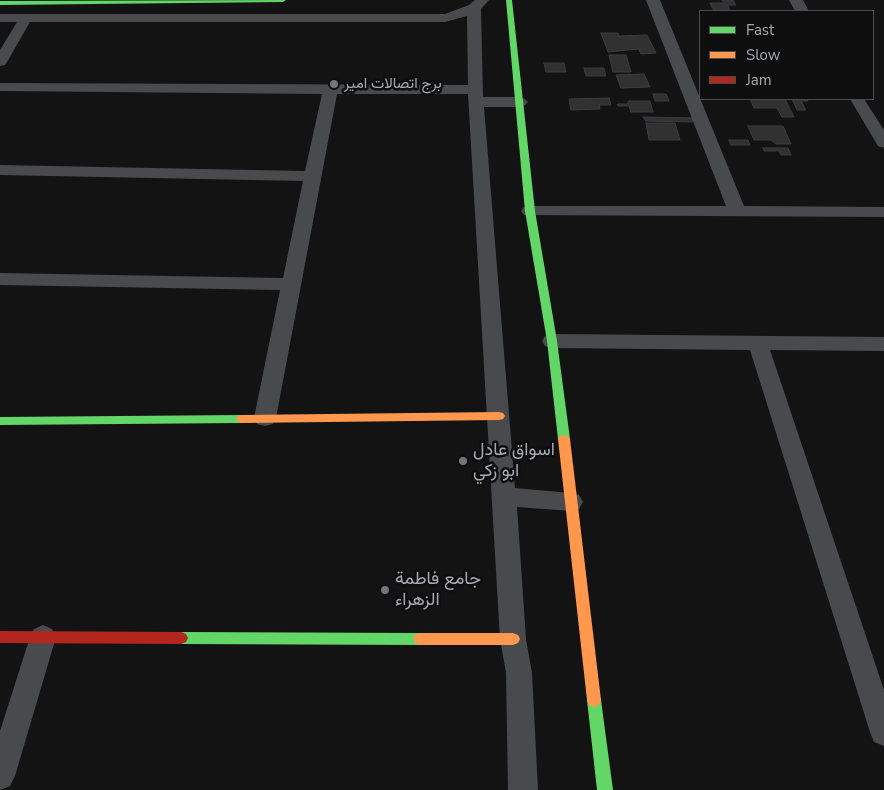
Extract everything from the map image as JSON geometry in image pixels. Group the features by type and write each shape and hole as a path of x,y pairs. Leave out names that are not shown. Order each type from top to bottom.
{"street":[{"path":"0,3 283,0"},
{"path":"509,0 530,211 552,341 604,790"},
{"path":"653,0 737,212"},
{"path":"0,18 445,18 454,17 478,4 476,96 514,639 519,672 522,790"},
{"path":"0,62 26,18"},
{"path":"0,87 330,90 476,96 520,102"},
{"path":"265,418 330,90"},
{"path":"857,100 884,143"},
{"path":"0,170 313,176"},
{"path":"530,211 884,212"},
{"path":"0,279 291,284"},
{"path":"552,341 884,344"},
{"path":"758,343 884,732"},
{"path":"0,421 499,416"},
{"path":"504,497 571,502"},
{"path":"0,637 514,639"},
{"path":"0,776 43,637"}],"building":[{"path":"722,0 733,0 736,5 728,5 730,10 714,10 710,3 724,3"},
{"path":"601,33 618,33 619,36 647,35 656,53 641,54 639,49 608,52"},
{"path":"609,55 626,55 631,72 613,72"},
{"path":"544,63 564,63 566,72 546,72"},
{"path":"584,68 604,68 606,76 586,76"},
{"path":"644,74 650,87 621,88 616,75"},
{"path":"653,94 666,94 669,101 655,101"},
{"path":"609,98 611,105 599,105 600,109 571,110 569,99"},
{"path":"750,100 786,100 794,117 782,117 777,108 754,108"},
{"path":"792,100 808,100 801,101 806,110 797,110"},
{"path":"629,101 650,101 653,112 631,112 629,106 618,106 617,104 627,104"},
{"path":"643,117 692,118 693,122 646,121"},
{"path":"646,123 675,123 680,140 649,140"},
{"path":"748,126 783,126 791,144 776,144 771,140 754,140"},
{"path":"729,140 748,140 750,145 731,145"},
{"path":"763,148 788,148 791,155 781,155 779,151 764,151"}],"traffic: fast":[{"path":"0,3 283,0"},
{"path":"509,0 530,211 552,341 564,439"},
{"path":"0,421 242,419"},
{"path":"181,638 420,639"},
{"path":"594,700 605,790"}],"traffic: slow":[{"path":"242,419 499,416"},
{"path":"564,439 594,700"},
{"path":"420,639 513,639"}],"traffic: jam":[{"path":"0,637 181,638"}],"place":[{"name":"برج اتصالات امير","path":"334,84"},
{"name":"اسواق عادل ابو زكي","path":"463,461"},
{"name":"جامع فاطمة الزهراء","path":"385,590"}]}
